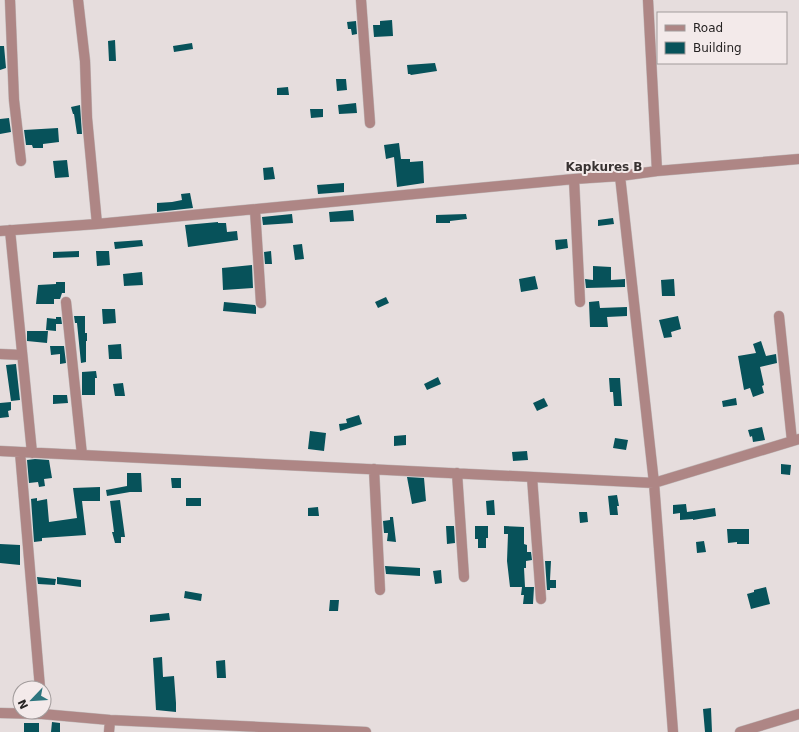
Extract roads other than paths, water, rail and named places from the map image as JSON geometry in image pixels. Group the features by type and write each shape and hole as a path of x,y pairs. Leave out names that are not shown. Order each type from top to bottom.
{"street":[{"path":"10,0 14,100 21,161"},
{"path":"78,0 85,61 87,118 98,224"},
{"path":"361,0 370,123"},
{"path":"648,0 657,171"},
{"path":"0,231 255,210 574,179 620,176 657,171 799,159"},
{"path":"620,176 654,483 673,732"},
{"path":"574,179 580,302"},
{"path":"255,210 261,303"},
{"path":"10,230 32,453"},
{"path":"66,302 82,455"},
{"path":"0,451 654,483 795,440 779,316"},
{"path":"0,354 22,355"},
{"path":"20,452 39,680"},
{"path":"374,469 380,590"},
{"path":"457,473 464,577"},
{"path":"532,477 541,598"},
{"path":"0,712 12,712"},
{"path":"52,714 110,720 366,732"},
{"path":"740,732 799,714"},
{"path":"109,732 110,720"}],"district":[{"name":"Kapkures B","path":"604,167"}]}
